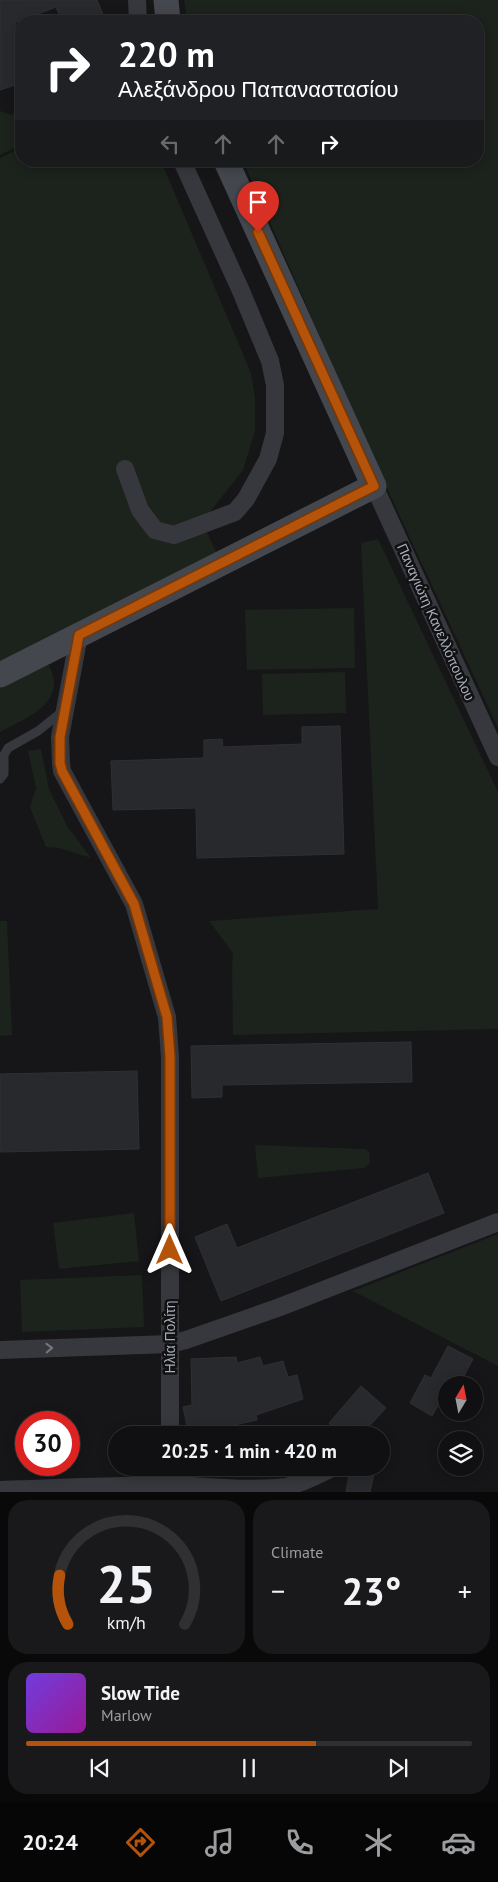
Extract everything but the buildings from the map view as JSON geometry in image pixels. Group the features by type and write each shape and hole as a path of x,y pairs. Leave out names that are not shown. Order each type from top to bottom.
{"street":[{"path":"137,0 138,15"},
{"path":"166,0 167,15"},
{"path":"125,469 140,510 156,530 174,535 235,512 246,499 268,459 274,433 276,385 270,361 241,291 185,167"},
{"path":"0,675 374,486 229,167"},
{"name":"Παναγιώτη Κανελλόπουλου","path":"374,486 498,757"},
{"name":"Ηλία Πολίτη","path":"79,635 60,737 62,771 134,904 167,1017 170,1057 170,1426"},
{"path":"0,1350 170,1344 250,1318 498,1222"},
{"path":"170,1476 170,1489"},
{"path":"0,1490 106,1486 224,1490 278,1489 301,1483 315,1476"}],"lane":[{"path":"0,779 4,774 4,755 8,748 38,731 65,710"}],"shaded area":[{"path":"184,0 498,0 498,728 378,469 246,167 484,167 484,15 186,15"},
{"path":"0,111 12,115 15,114 15,148 0,155"},
{"path":"15,151 15,167 164,167 251,373 255,398 255,431 243,470 202,522 217,554 0,663 0,158"},
{"path":"378,539 498,792 498,1029 233,1035 233,953 209,921 378,909 361,543"},
{"path":"354,608 355,668 247,670 245,610"},
{"path":"40,665 49,665 53,676 53,690 50,698 36,712 0,732 0,685"},
{"path":"345,672 346,713 263,715 262,674"},
{"path":"41,749 49,789 67,826 91,858 60,848 46,847 30,807 36,788 28,751"},
{"path":"0,921 7,921 12,1035 0,1036"},
{"path":"255,1145 365,1149 369,1152 370,1163 364,1168 258,1178"},
{"path":"134,1213 139,1261 59,1269 53,1223"},
{"path":"498,1234 498,1366 353,1291"},
{"path":"142,1275 144,1327 22,1332 20,1280"}],"route":[{"path":"170,1250 170,1057 167,1017 134,904 62,771 60,763 60,737 79,635 374,486 258,232"}]}
